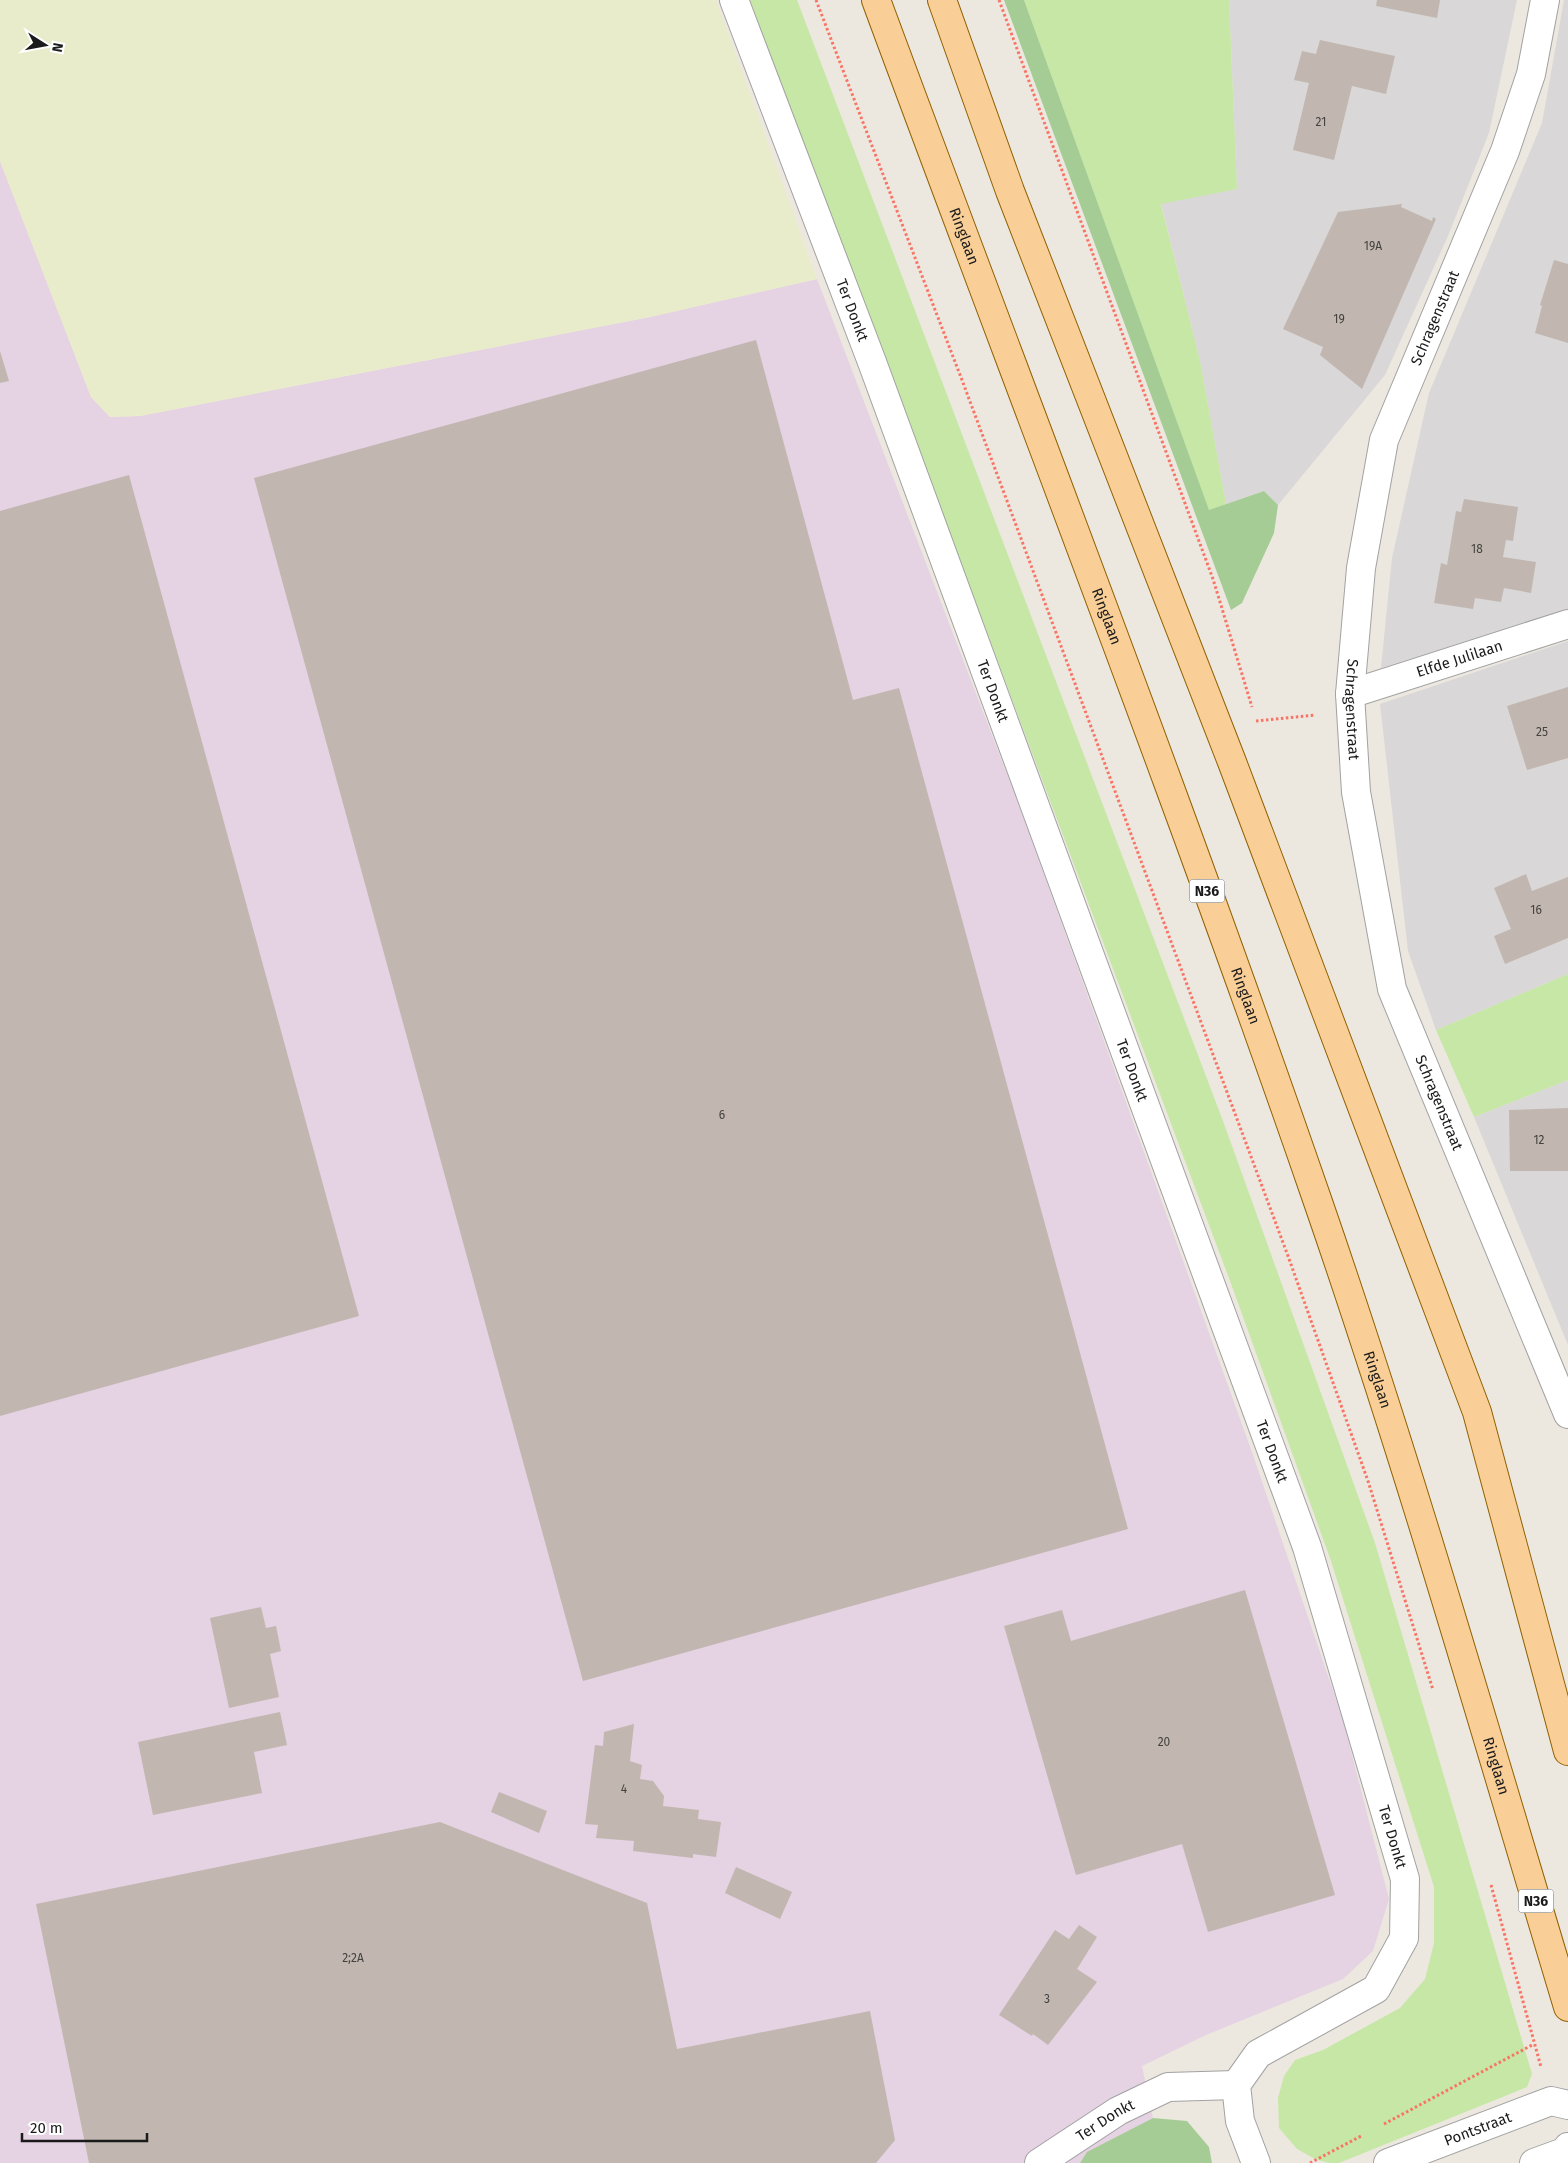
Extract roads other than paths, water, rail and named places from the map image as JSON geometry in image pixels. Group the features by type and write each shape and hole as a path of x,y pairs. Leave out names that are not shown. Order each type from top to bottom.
{"main road":[{"name":"Ringlaan","path":"876,0 1186,831 1318,1203 1396,1436 1568,2007"},
{"path":"942,0 1010,190 1228,752 1478,1412 1568,1751"}],"street":[{"name":"Ter Donkt","path":"734,0 872,362 1307,1547 1405,1879 1404,1938 1376,1989 1258,2054 1236,2085 1168,2087 1118,2110 1039,2163"},
{"name":"Schragenstraat","path":"1545,0 1531,74 1505,152 1384,440 1361,568 1350,702 1356,792 1392,989 1568,1414"},
{"name":"Elfde Julilaan","path":"1350,702 1568,624"},
{"path":"1236,2085 1240,2121 1256,2163"},
{"name":"Pontstraat","path":"1388,2163 1559,2103"},
{"path":"1534,2163 1564,2152 1568,2147"}]}
